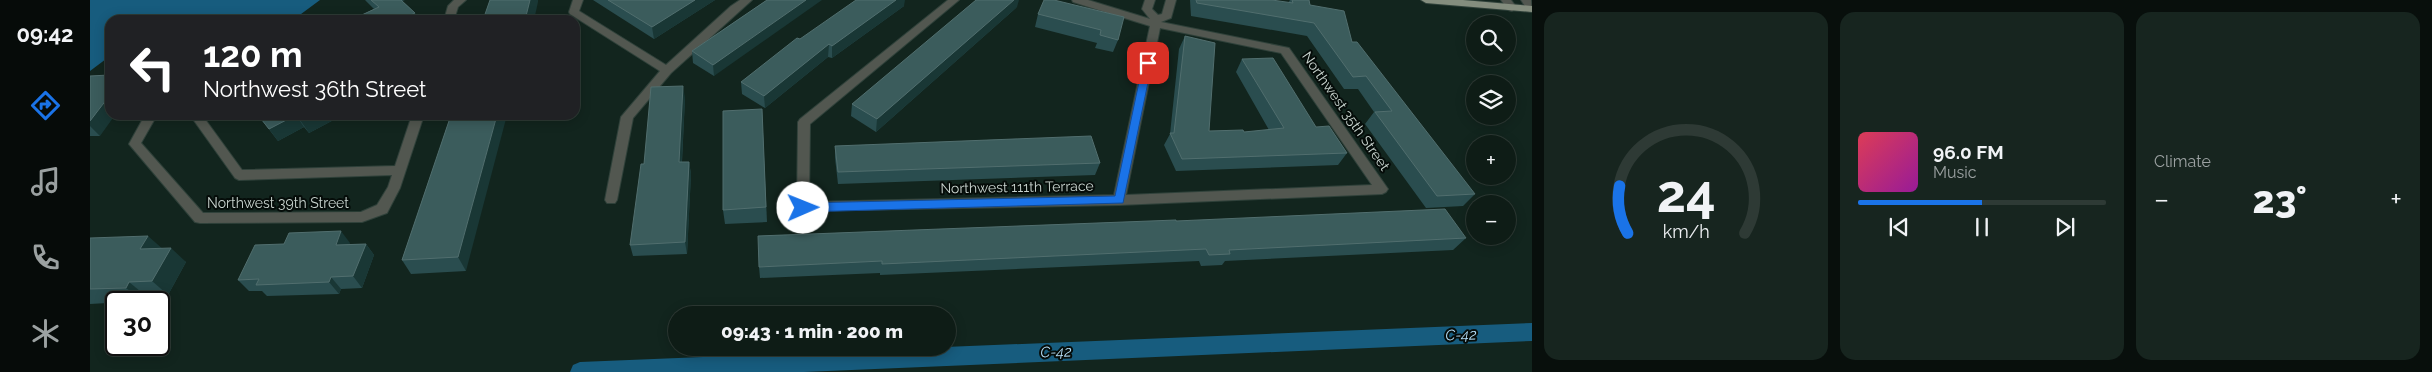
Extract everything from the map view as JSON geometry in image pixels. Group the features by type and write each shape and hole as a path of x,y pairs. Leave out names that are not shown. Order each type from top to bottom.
{"main road":[{"path":"1426,0 1509,4 1532,9"}],"street":[{"path":"451,15 454,6 461,0"},
{"path":"578,0 574,12 579,15"},
{"path":"611,200 627,117 667,70 735,8 747,0"},
{"name":"Northwest 111th Terrace","path":"954,0 804,122 803,208 1119,200 1382,189"},
{"path":"1077,0 1156,22 1167,16 1171,0"},
{"path":"1119,200 1156,22 1147,9 1150,0"},
{"path":"1526,0 1532,9"},
{"path":"580,16 667,70"},
{"name":"Northwest 35th Street","path":"1156,22 1285,50 1382,189"},
{"name":"Northwest 39th Street","path":"148,120 135,144 200,218 362,217 382,210 400,170 416,120"},
{"name":"Northwest 39th Street","path":"200,120 240,175 400,170"}],"water":[{"path":"90,0 320,0 300,15 105,15 105,60 90,71"}],"building":[{"path":"371,0 401,0 415,13 411,15 362,15 379,7"},
{"path":"490,0 530,0 526,15 485,15"},
{"path":"608,0 695,0 652,27"},
{"path":"767,0 806,0 713,65 692,51"},
{"path":"856,0 896,0 832,46 829,44 764,96 741,82 797,38 800,39"},
{"path":"976,0 1014,0 877,119 852,104"},
{"path":"1044,0 1054,0 1124,17 1118,40 1100,35 1101,30 1038,14"},
{"path":"1196,0 1272,0 1293,3 1292,0 1309,0 1310,5 1344,11 1352,42 1357,42 1466,182 1466,185 1475,194 1437,196 1375,112 1392,111 1366,76 1353,77 1314,23 1197,3"},
{"path":"1185,36 1215,43 1209,131 1243,130 1244,132 1284,128 1242,59 1273,58 1316,127 1329,126 1347,153 1182,159 1170,133 1174,133"},
{"path":"105,75 105,102 90,121 90,76"},
{"path":"683,86 679,162 689,162 685,242 630,245 641,164 644,164 651,87"},
{"path":"762,109 766,207 723,210 723,111"},
{"path":"262,120 286,120 269,129"},
{"path":"449,120 496,120 458,257 402,260"},
{"path":"1091,136 1100,163 838,172 835,146"},
{"path":"1445,209 1466,238 1229,250 1230,254 1209,255 1206,249 882,264 882,261 759,267 758,236"},
{"path":"341,231 336,245 366,244 353,276 331,277 329,282 256,285 259,279 238,280 255,245 284,244 289,233"},
{"path":"148,236 140,249 171,248 152,281 129,282 126,288 90,289 90,238"}],"waterway":[{"name":"C-42","path":"580,372 1532,332"}],"route":[{"path":"803,208 1119,200 1148,63"}]}
